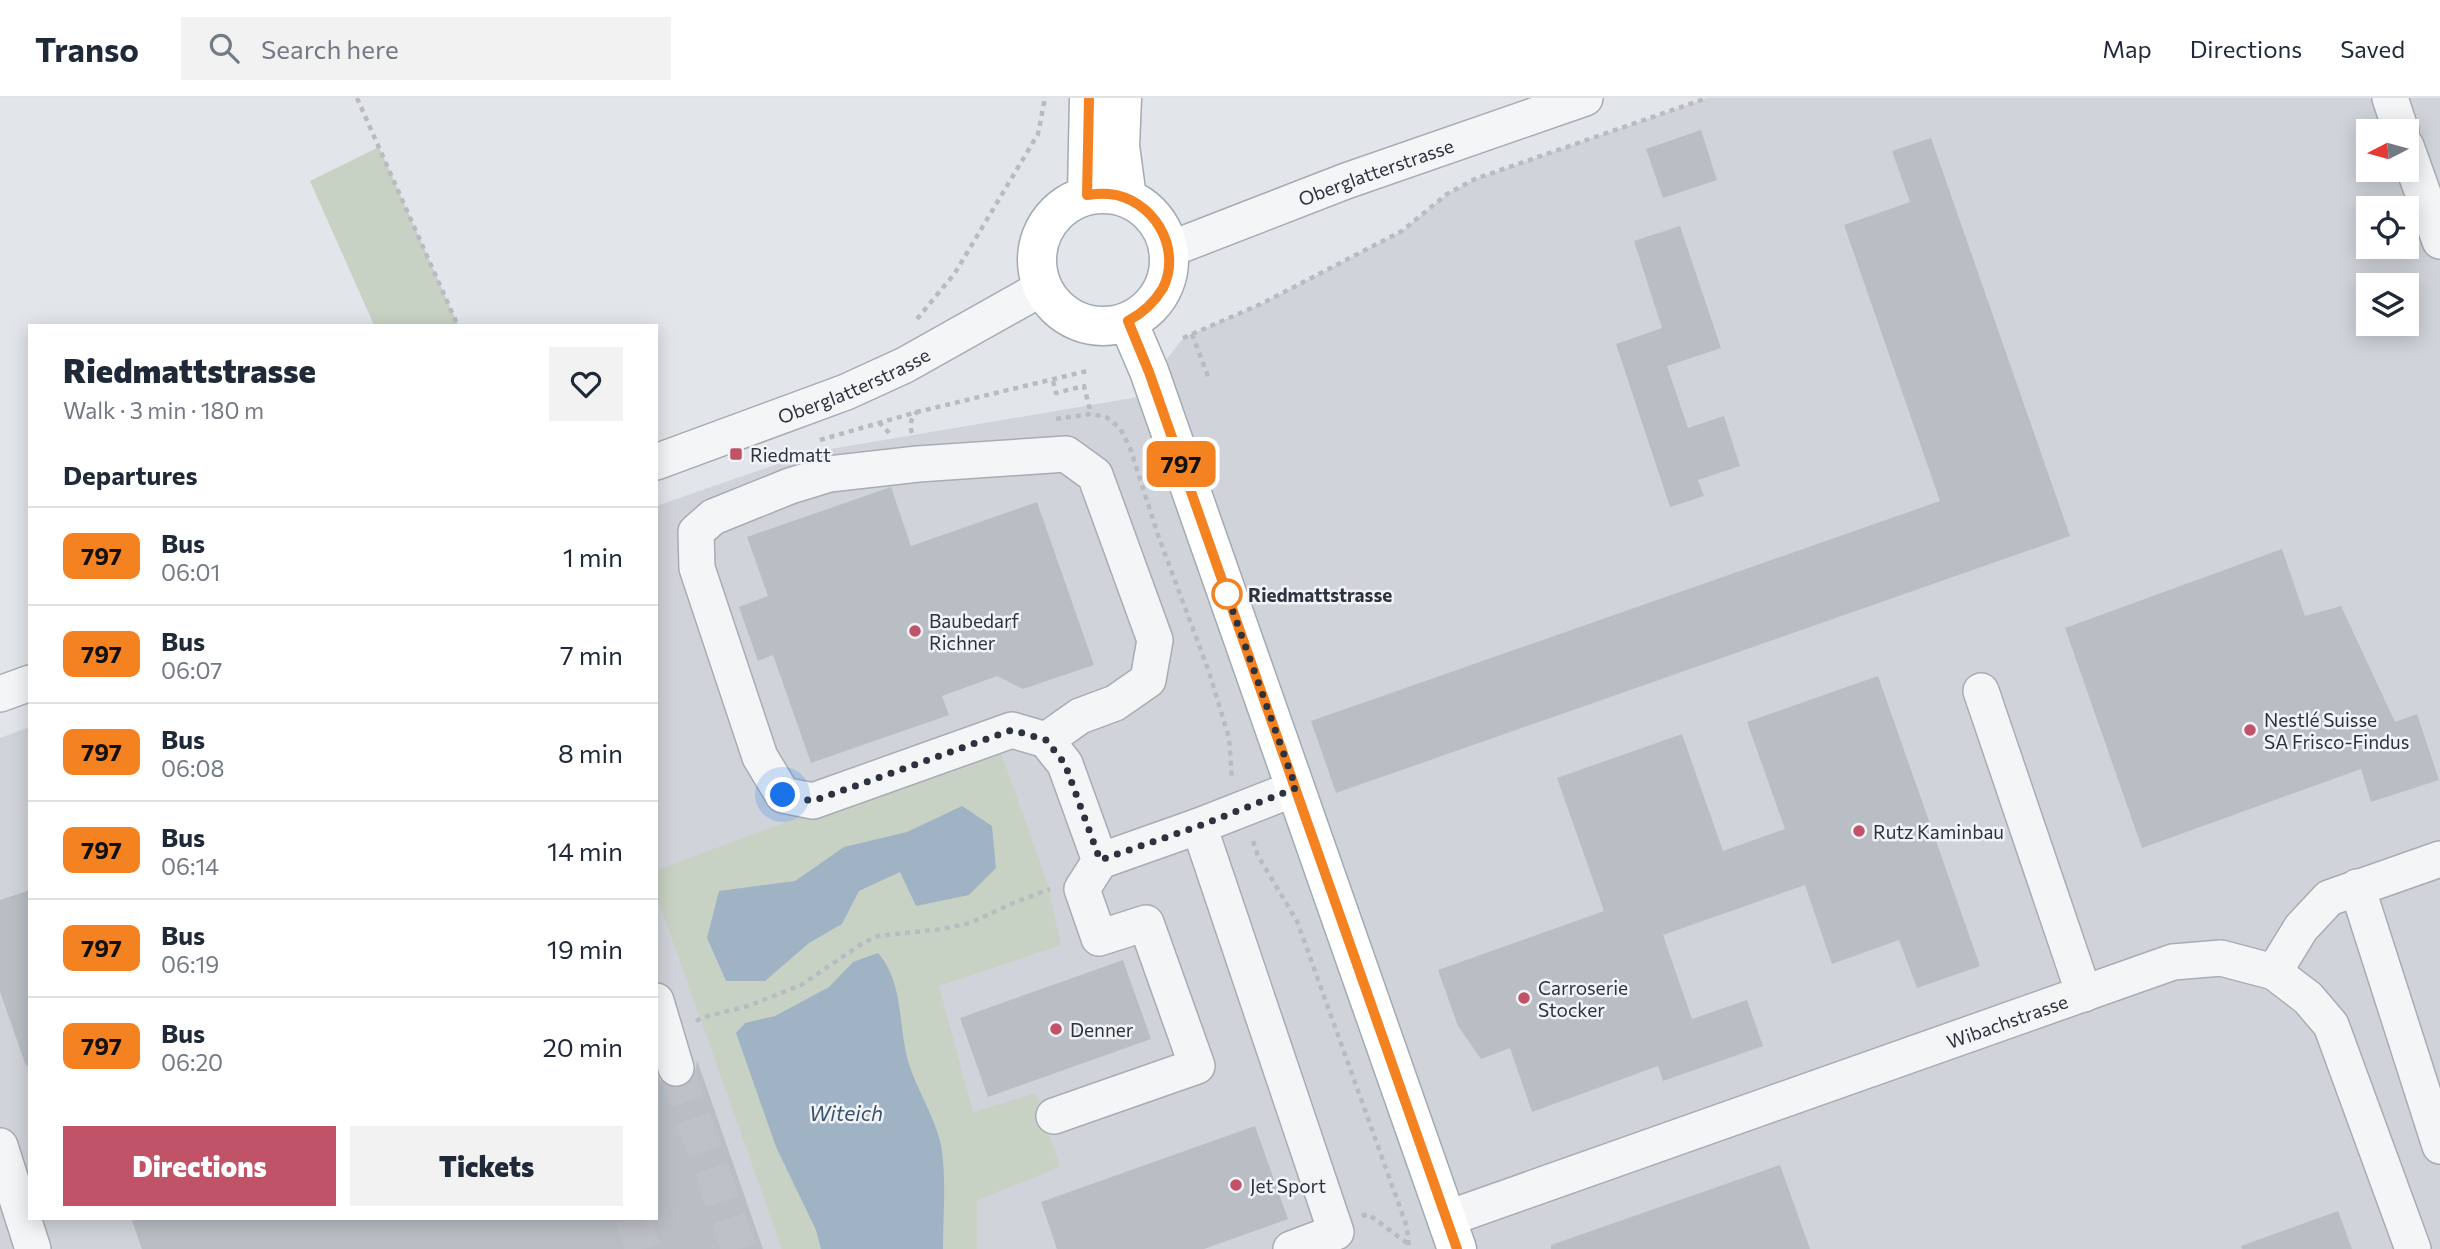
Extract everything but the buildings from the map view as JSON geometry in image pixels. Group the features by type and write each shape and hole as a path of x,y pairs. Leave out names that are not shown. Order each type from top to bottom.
{"main road":[{"path":"1087,195 1089,98"},
{"path":"1122,98 1121,146 1127,198"},
{"path":"1107,193 1127,198 1142,206 1164,233 1169,267 1164,285 1143,313 1128,321 1108,326 1088,325 1069,318 1054,305 1042,288 1037,269 1037,250 1043,231 1053,215 1069,202 1087,195 1107,193"},
{"path":"1128,321 1149,372 1451,1234"}],"street":[{"name":"Oberglatterstrasse","path":"1168,250 1346,181 1585,98"},
{"path":"2389,98 2397,119"},
{"path":"2419,182 2440,242"},
{"name":"Oberglatterstrasse","path":"658,461 846,393 927,353 1042,288"},
{"path":"1046,740 1080,716 1115,703 1148,680 1155,640 1094,475 1066,454 918,464 829,474 790,486 713,517 696,533 697,568 755,744 783,795 813,801 1012,730 1046,740 1065,764 1091,874 1099,938 1146,923 1197,1066 1054,1116"},
{"path":"0,694 28,684"},
{"path":"1981,691 2084,994"},
{"path":"1091,874 1199,826 1296,788"},
{"path":"1199,826 1335,1227 1336,1232 1291,1249"},
{"path":"2274,972 2301,928 2329,898 2440,859"},
{"path":"2357,887 2440,1146"},
{"name":"Wibachstrasse","path":"1451,1234 2173,962 2221,958 2274,972 2308,998 2330,1025 2413,1249"},
{"path":"658,1012 668,1059"},
{"path":"0,1146 6,1185 33,1249"}],"path":[{"path":"357,98 457,324"},
{"path":"913,325 955,273 1038,134 1045,98"},
{"path":"1183,338 1261,304 1402,231 1447,194 1475,179 1707,98"},
{"path":"1192,334 1209,379"},
{"path":"813,442 917,411 1091,370"},
{"path":"1053,381 1056,393 1084,386 1091,414"},
{"path":"913,434 910,426 917,411"},
{"path":"1052,420 1091,414 1107,417 1120,428 1130,448 1158,535 1209,672 1229,738 1233,783 1258,856 1297,921 1407,1227 1408,1246"},
{"path":"879,422 894,439"},
{"path":"668,1059 704,1017 748,1006 801,985 863,943 878,936 970,923 1013,903 1091,874"},
{"path":"1335,1227 1368,1214 1408,1246"}],"shaded area":[{"name":"Riedmatt","path":"1707,98 2440,98 2440,1249 0,1249 0,738 28,728 28,1220 658,1220 658,505 813,452 1138,397 1183,338 1261,304 1402,231 1447,194 1475,179"}],"green space":[{"path":"379,147 458,324 374,324 310,181"},
{"path":"998,744 1047,882 1061,945 939,986 973,1112 1036,1093 1060,1167 977,1200 977,1249 782,1249 658,900 658,869"}],"water":[{"path":"962,806 992,826 996,868 969,895 916,906 900,872 859,891 842,924 809,943 765,981 726,981 707,938 719,891 795,881 844,847 907,832"},
{"name":"Witeich","path":"878,953 892,977 908,1061 940,1141 944,1180 943,1249 821,1249 816,1230 776,1147 736,1033 745,1023 775,1016 829,987 853,962"}],"tunnel":[{"path":"676,1068 739,1249"},
{"path":"633,1220 643,1249"}],"bus line":[{"name":"797","path":"1089,98 1087,195 1107,193 1127,198 1142,206 1164,233 1169,267 1164,285 1143,313 1128,321 1149,372 1457,1249"}],"place":[{"name":"Riedmatt","path":"736,454"},
{"name":"Riedmattstrasse","path":"1227,594"},
{"name":"Baubedarf Richner","path":"915,631"},
{"name":"Nestlé Suisse SA Frisco-Findus","path":"2250,730"},
{"name":"Rutz Kaminbau","path":"1859,831"},
{"name":"Carroserie Stocker","path":"1524,998"},
{"name":"Denner","path":"1056,1029"},
{"name":"Jet Sport","path":"1236,1185"}],"route":[{"path":"783,795 813,801 1012,730 1046,740 1065,764 1100,860 1199,826 1296,788 1226,592 1227,594"}]}
